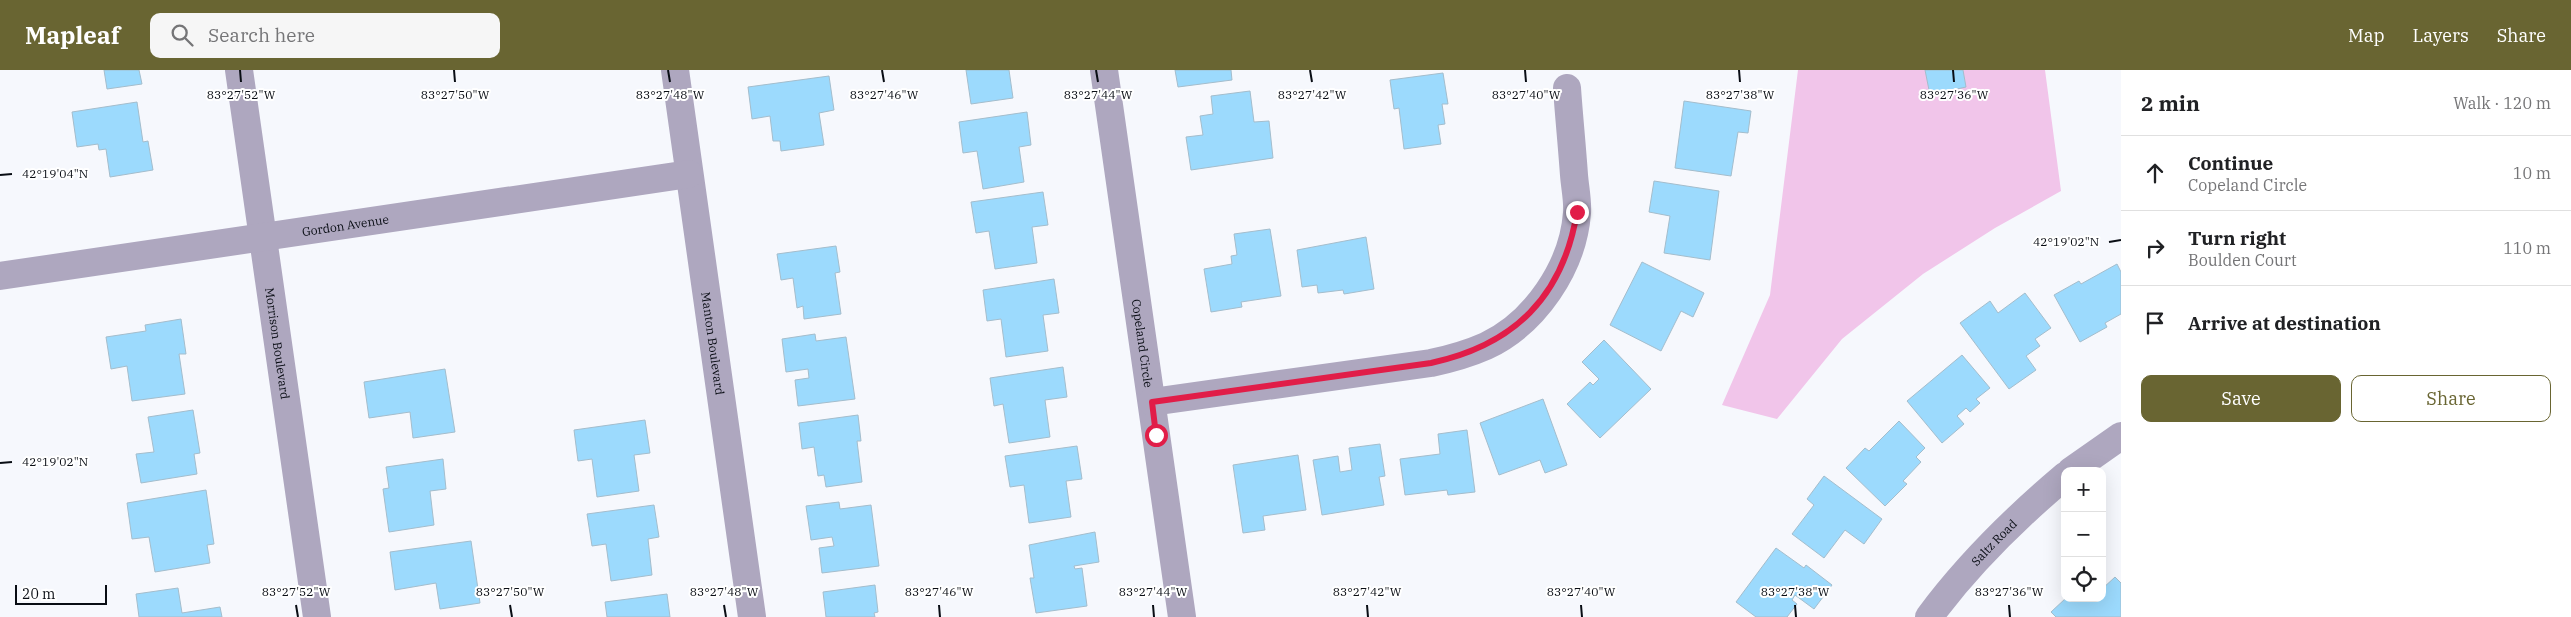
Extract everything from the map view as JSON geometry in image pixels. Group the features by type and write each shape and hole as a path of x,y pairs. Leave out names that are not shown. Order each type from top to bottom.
{"street":[{"name":"Morrison Boulevard","path":"239,70 318,617"},
{"name":"Manton Boulevard","path":"675,70 752,617"},
{"name":"Copeland Circle","path":"1104,70 1182,617"},
{"path":"1152,402 1458,358 1487,346 1508,333 1526,318 1555,280 1573,236 1577,212 1567,88"},
{"name":"Gordon Avenue","path":"0,276 689,174"},
{"path":"2077,467 2121,436"},
{"name":"Saltz Road","path":"1929,617 1984,550 2017,516 2061,479"}],"shaded area":[{"path":"1798,70 2045,70 2061,191 1995,228 1923,274 1842,339 1777,419 1722,405 1770,295"}],"building":[{"path":"104,70 139,70 142,84 107,89"},
{"path":"966,70 1009,70 1013,98 971,104"},
{"path":"1175,70 1231,70 1232,80 1178,87"},
{"path":"1925,70 1963,70 1966,87 1930,95"},
{"path":"1443,73 1448,104 1442,104 1445,124 1438,125 1441,144 1404,149 1399,108 1394,109 1390,80"},
{"path":"829,76 834,110 819,113 824,145 781,151 780,141 773,141 770,116 752,119 748,87"},
{"path":"1250,91 1254,122 1269,121 1273,158 1191,170 1186,137 1203,135 1200,116 1213,114 1211,96"},
{"path":"1684,101 1751,111 1748,133 1738,132 1731,176 1675,168"},
{"path":"137,102 143,142 148,141 153,170 110,177 106,149 99,150 98,144 77,147 72,112"},
{"path":"1027,112 1031,145 1019,147 1024,182 983,189 977,151 963,153 959,122"},
{"path":"1654,181 1719,191 1710,260 1664,253 1670,216 1649,212"},
{"path":"1043,192 1048,225 1032,227 1037,263 995,269 989,231 976,233 971,202"},
{"path":"1270,229 1281,296 1241,302 1242,307 1211,312 1204,269 1232,264 1231,256 1237,255 1234,234"},
{"path":"1366,237 1374,289 1344,294 1343,290 1318,293 1317,285 1302,287 1297,250"},
{"path":"836,246 840,272 835,273 841,314 804,319 803,306 797,308 793,278 781,280 777,254"},
{"path":"1642,262 1704,293 1693,317 1681,311 1661,351 1610,325"},
{"path":"2117,264 2121,272 2121,314 2105,323 2107,327 2080,342 2054,295 2079,281 2081,284"},
{"path":"1054,279 1059,313 1043,315 1048,351 1006,357 1001,319 987,321 983,290"},
{"path":"2025,293 2051,328 2035,339 2040,346 2026,356 2036,370 2009,389 1960,323 1990,301 1998,313"},
{"path":"181,319 186,354 179,354 185,394 132,401 127,366 111,369 106,337 146,331 145,325"},
{"path":"815,334 816,341 846,337 855,399 798,406 795,380 809,378 808,369 786,372 782,339"},
{"path":"1604,340 1651,389 1600,438 1567,404 1590,382 1593,385 1599,379 1582,362"},
{"path":"1962,355 1990,388 1976,399 1980,403 1970,412 1966,408 1957,416 1964,424 1942,443 1907,401"},
{"path":"1063,367 1067,397 1045,400 1050,437 1009,443 1003,404 994,406 990,378"},
{"path":"445,369 455,432 413,438 410,412 369,418 364,382"},
{"path":"1543,399 1567,465 1545,473 1540,460 1499,475 1480,423"},
{"path":"193,410 200,453 194,454 197,474 141,483 136,454 154,452 148,417"},
{"path":"858,415 861,441 857,441 862,482 826,487 824,475 818,476 814,447 802,449 799,423"},
{"path":"645,420 650,453 634,455 639,491 597,497 592,459 578,461 574,430"},
{"path":"1899,421 1925,448 1916,457 1921,462 1903,481 1907,484 1885,506 1846,468 1865,448 1869,451"},
{"path":"1467,430 1475,492 1448,495 1447,490 1405,495 1400,459 1440,454 1438,434"},
{"path":"1380,444 1385,476 1379,477 1384,505 1322,515 1313,460 1338,456 1340,472 1352,470 1349,448"},
{"path":"1077,446 1082,479 1066,481 1071,517 1029,523 1024,485 1010,487 1005,456"},
{"path":"1298,455 1306,510 1263,516 1265,530 1243,533 1233,465"},
{"path":"443,459 446,489 430,491 434,525 389,532 383,489 389,488 386,467"},
{"path":"1824,476 1882,519 1864,544 1845,530 1824,558 1792,534 1814,505 1807,499"},
{"path":"206,490 214,544 207,545 210,563 155,572 149,537 132,539 127,503"},
{"path":"839,502 840,509 871,505 879,566 822,573 819,548 834,546 832,537 811,540 806,506"},
{"path":"654,505 659,537 648,539 652,575 611,581 606,544 592,546 587,514"},
{"path":"1095,532 1099,562 1074,566 1075,569 1082,568 1087,606 1036,613 1030,578 1034,578 1029,545"},
{"path":"471,541 480,603 440,609 436,583 395,590 390,552"},
{"path":"1776,548 1804,568 1806,565 1832,585 1814,609 1795,595 1792,600 1797,604 1787,617 1756,617 1736,602"},
{"path":"2115,577 2121,583 2121,617 2056,617 2051,612 2062,602 2106,602 2106,585"},
{"path":"875,585 878,612 874,613 875,617 826,617 823,592"},
{"path":"178,588 182,613 220,607 222,617 139,617 136,594"},
{"path":"667,594 670,617 607,617 605,602"}],"route":[{"path":"1156,435 1152,402 1431,363 1458,358 1487,346 1508,333 1526,318 1542,300 1566,259 1573,236 1577,212"}]}
